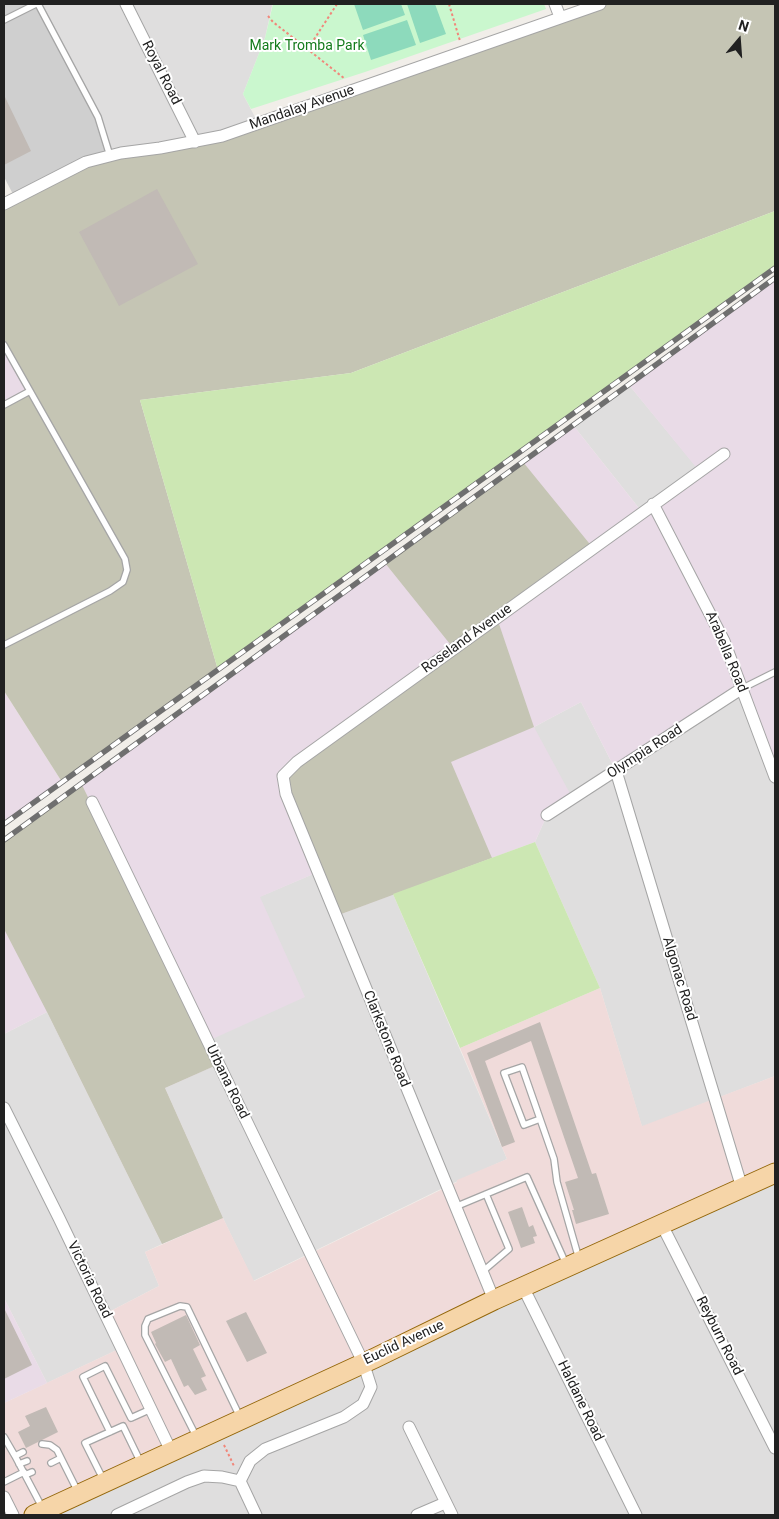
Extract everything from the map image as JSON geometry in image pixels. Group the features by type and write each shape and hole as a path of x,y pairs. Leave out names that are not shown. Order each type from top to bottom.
{"main road":[{"name":"Euclid Avenue","path":"48,1512 79,1494 172,1453 494,1300 775,1173"}],"street":[{"name":"Royal Road","path":"126,4 196,142"},
{"path":"555,4 560,17"},
{"name":"Mandalay Avenue","path":"4,204 86,162 121,153 196,142 222,136 600,4"},
{"name":"Roseland Avenue","path":"283,776 297,762 724,454"},
{"name":"Arabella Road","path":"653,504 724,641 775,777"},
{"name":"Olympia Road","path":"548,815 741,689"},
{"name":"Algonac Road","path":"616,771 742,1188"},
{"name":"Clarkstone Road","path":"283,776 286,794 494,1300"},
{"name":"Urbana Road","path":"92,802 363,1362 371,1387 363,1404 344,1417 265,1449 250,1461 240,1481"},
{"name":"Victoria Road","path":"4,1108 172,1453"},
{"name":"Reyburn Road","path":"662,1225 775,1448"},
{"name":"Haldane Road","path":"524,1287 636,1515"},
{"path":"409,1427 452,1515"},
{"path":"117,1515 204,1476 240,1481 256,1515"},
{"path":"4,1497 13,1515"},
{"path":"417,1515 445,1503"}],"lane":[{"path":"4,20 37,4 98,117 110,156"},
{"path":"4,345 125,560 126,570 123,582 110,591 4,645"},
{"path":"4,406 30,392"},
{"path":"741,689 775,672"},
{"path":"540,1119 524,1125 504,1073 522,1067 554,1159 574,1264"},
{"path":"455,1207 528,1177 574,1264"},
{"path":"482,1272 508,1249 486,1194"},
{"path":"198,1440 145,1335 145,1326 148,1320 180,1306 187,1307 242,1420"},
{"path":"110,1432 83,1377 105,1366 132,1418"},
{"path":"105,1482 85,1443 133,1421 132,1418 151,1409"},
{"path":"123,1426 142,1465"},
{"path":"4,1437 48,1512"},
{"path":"42,1444 55,1448 79,1494"},
{"path":"46,1452 55,1448"},
{"path":"15,1456 23,1452"},
{"path":"50,1463 61,1458"},
{"path":"20,1464 27,1461"},
{"path":"4,1482 32,1472"}],"path":[{"path":"310,51 313,41 338,4"},
{"path":"449,4 460,41"},
{"path":"268,16 345,79"},
{"path":"226,1450 234,1468"}],"shaded area":[{"path":"4,4 38,4 98,117 110,156 15,198 4,177"},
{"path":"38,4 271,4 265,38 243,94 258,123 110,156"},
{"path":"600,4 775,4 775,211 351,373 140,400 218,670 62,782 4,691 4,405 29,391 4,345 4,204 86,162 195,142"},
{"path":"775,278 775,777 741,689 616,771 581,702 534,727 573,799 547,815 535,842 336,916 318,872 260,897 305,997 208,1041 219,1064 165,1088 223,1218 162,1244 47,1012 4,1034 4,840 573,425 642,512 699,471 629,385"},
{"path":"4,345 30,391 4,405"},
{"path":"629,385 700,471 642,512 573,425"},
{"path":"523,462 593,548 497,618 534,727 451,762 492,858 336,916 283,776 454,649 385,563"},
{"path":"741,689 775,777 775,1076 642,1127 600,988 535,842 547,815 534,727 581,702 616,771"},
{"path":"4,691 62,782 4,824"},
{"path":"82,785 219,1064 165,1088 223,1218 162,1244 4,929 4,840"},
{"path":"318,872 336,916 393,894 507,1159 447,1186 253,1281 165,1088 218,1064 208,1041 259,897"},
{"path":"600,988 642,1126 775,1076 775,1173 34,1515 4,1515 4,1403 121,1348 105,1314 159,1286 145,1252 223,1218 254,1281 457,1182 457,1180 507,1159 460,1048"},
{"path":"47,1012 162,1244 145,1252 159,1286 105,1314 121,1348 47,1383 4,1298 4,1034"},
{"path":"775,1173 775,1515 34,1515"},
{"path":"4,1298 47,1383 4,1403"}],"green space":[{"name":"Mark Tromba Park","path":"273,4 544,4 546,9 365,72 251,109 243,94 265,38"},
{"path":"354,4 401,4 405,15 363,30"},
{"path":"407,4 435,4 446,34 420,43"},
{"path":"407,20 416,45 371,60 363,35"},
{"path":"775,211 775,268 218,670 140,400 351,373"},
{"path":"535,842 600,988 460,1048 393,894"}],"building":[{"path":"4,95 31,151 4,165"},
{"path":"157,189 198,264 119,306 79,232"},
{"path":"540,1022 592,1174 596,1173 609,1214 576,1224 572,1210 574,1210 565,1182 578,1178 531,1041 485,1061 515,1142 502,1147 467,1053"},
{"path":"522,1207 529,1227 533,1225 537,1236 533,1237 535,1243 521,1248 508,1212"},
{"path":"4,1308 32,1365 4,1379"},
{"path":"246,1312 267,1353 247,1362 226,1321"},
{"path":"186,1315 200,1345 193,1349 206,1376 201,1378 207,1390 195,1395 188,1385 184,1387 171,1359 165,1362 151,1332"},
{"path":"46,1407 58,1432 26,1448 18,1432 30,1426 25,1416"}],"railway":[{"path":"4,824 775,268"},
{"path":"4,840 775,278"}]}
